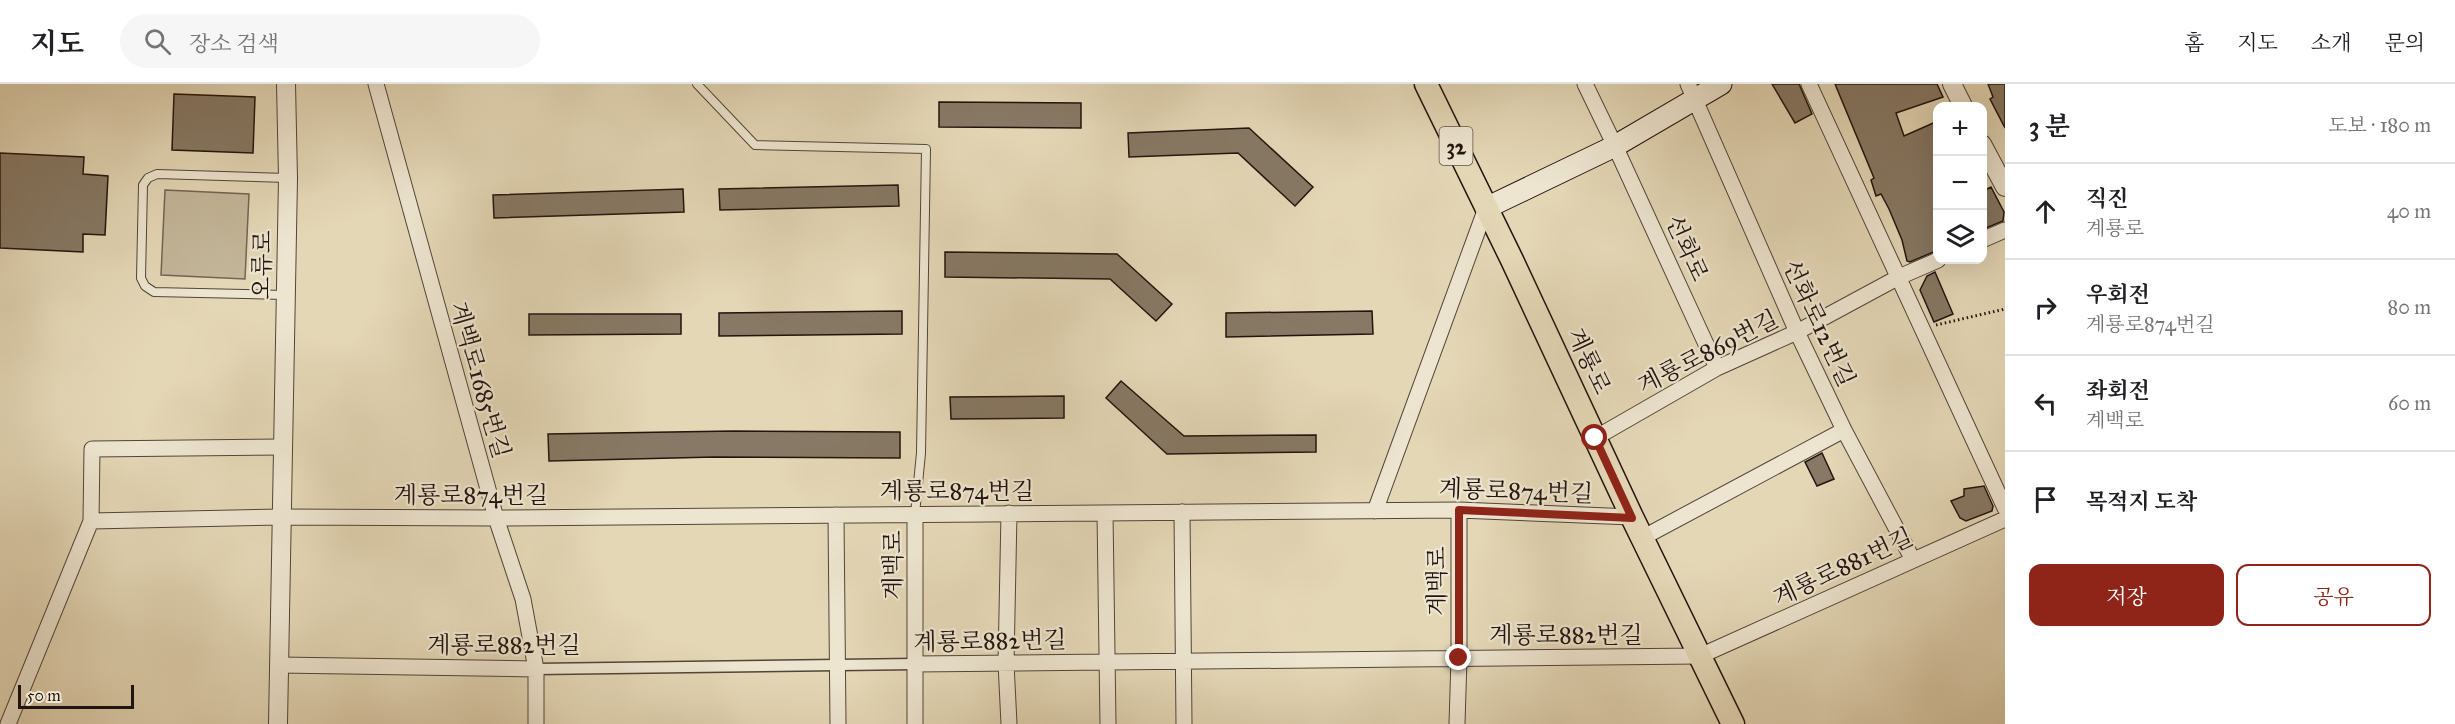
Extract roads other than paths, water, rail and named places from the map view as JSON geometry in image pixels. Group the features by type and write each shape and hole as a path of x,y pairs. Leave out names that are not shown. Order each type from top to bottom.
{"main road":[{"name":"계룡로","path":"1426,84 1632,518 1733,724"},
{"path":"1486,208 1616,146 1692,92 1721,84"},
{"path":"1720,697 1725,724"},
{"path":"1720,697 1741,724"}],"street":[{"name":"오류로","path":"278,724 288,178 286,84"},
{"name":"계백로1685번길","path":"376,84 496,518 523,599 536,669 536,724"},
{"name":"선화로","path":"1585,84 1616,146 1717,368"},
{"path":"1809,84 1922,328 1999,480 2005,508"},
{"path":"1952,84 1961,102"},
{"name":"선화로12번길","path":"1692,92 1797,332 1913,560"},
{"path":"1987,152 2005,187"},
{"path":"1376,511 1486,208"},
{"path":"1987,238 2005,230"},
{"name":"계룡로869번길","path":"1595,438 1717,368 1797,332 1899,277 1933,262"},
{"path":"1642,538 1845,430"},
{"path":"8,724 91,521 92,449 283,447"},
{"name":"계룡로874번길","path":"282,517 496,518 1459,510 1632,518"},
{"name":"계백로","path":"1457,724 1459,510"},
{"path":"1182,512 1184,724"},
{"path":"1009,513 1006,663 1009,724"},
{"path":"1105,513 1108,724"},
{"name":"계백로","path":"915,514 915,724"},
{"path":"836,515 838,724"},
{"path":"91,521 282,517"},
{"name":"계룡로881번길","path":"1700,656 2005,519"},
{"name":"계룡로882번길","path":"279,665 536,669 1700,656"}],"lane":[{"path":"697,84 754,145 926,149 921,453 915,514"},
{"path":"285,295 154,292 144,286 141,278 143,185 148,178 157,174 288,178"}]}
